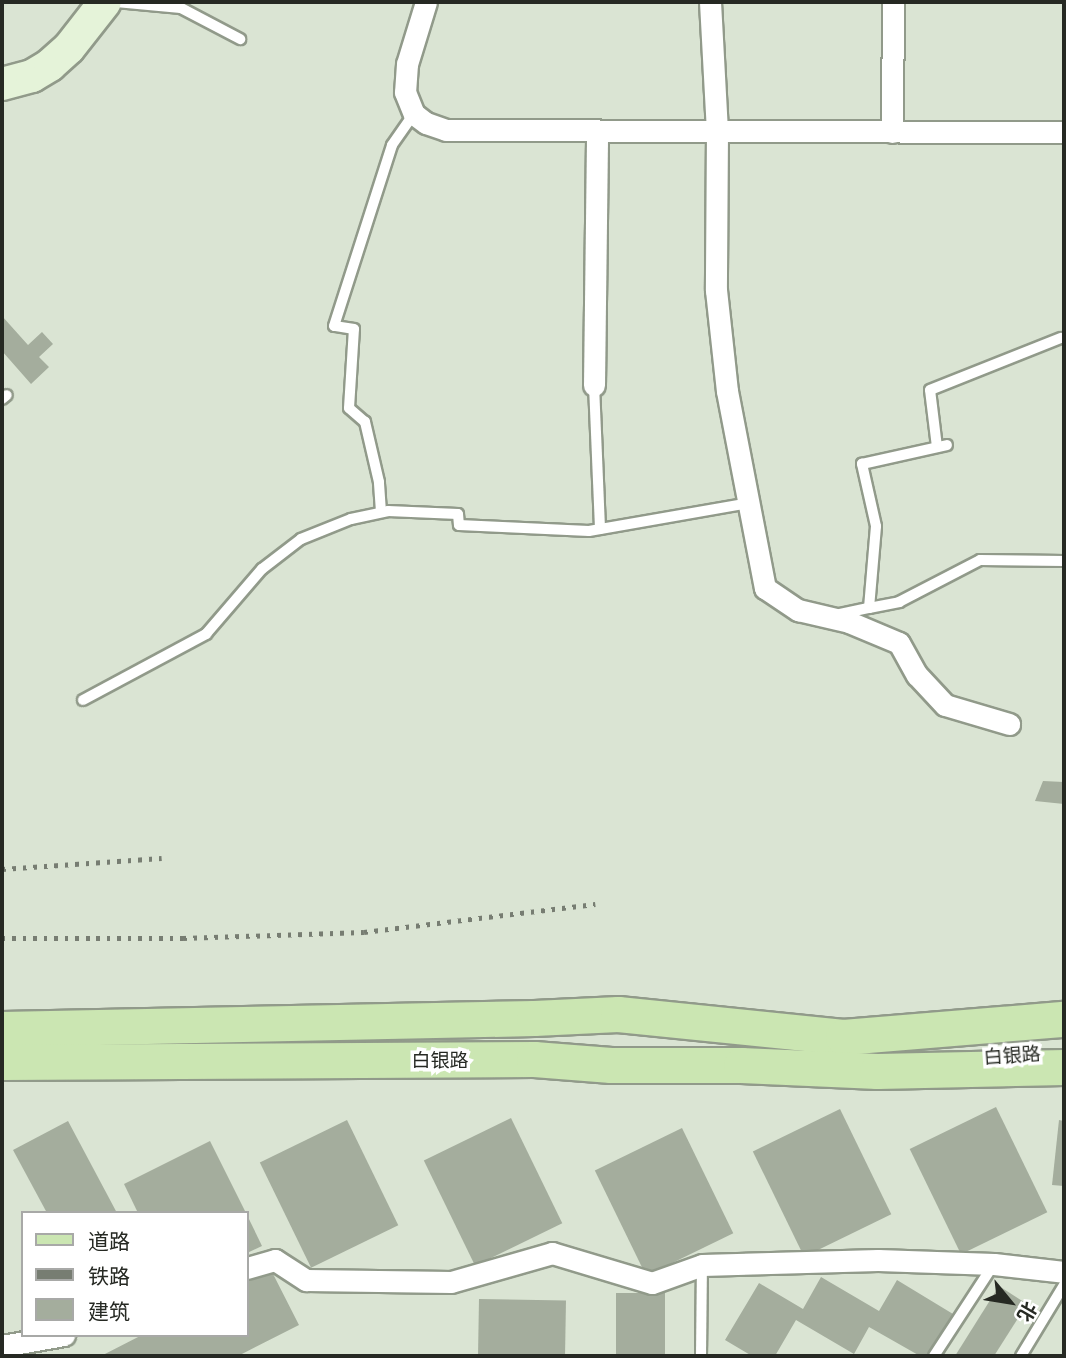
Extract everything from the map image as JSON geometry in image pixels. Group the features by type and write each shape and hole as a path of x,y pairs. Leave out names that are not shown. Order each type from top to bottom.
{"main road":[{"path":"2,84 33,76 50,65 69,48 105,2"},
{"name":"白银路","path":"2,1029 618,1014 843,1037"},
{"path":"843,1037 1064,1019"},
{"path":"843,1037 989,1037 1064,1033"},
{"name":"白银路","path":"877,1072 992,1055 1064,1051"},
{"name":"白银路","path":"2,1062 534,1059 611,1065 741,1065 877,1072 1064,1067"}],"street":[{"path":"426,2 407,64 405,92 414,114 426,123 446,130 1064,132"},
{"path":"710,2 717,131 716,290 727,391 765,588 798,610 849,622 898,643 917,675 945,705 1009,724"},
{"path":"891,132 893,2"},
{"path":"594,385 597,131"},
{"path":"248,1268 275,1260 306,1280 451,1282 552,1253 652,1283 702,1265 878,1261 994,1264 1064,1272"},
{"path":"2,1346 39,1349 60,1337"}],"lane":[{"path":"116,2 181,8 240,39"},
{"path":"381,512 379,482 365,422 349,408 354,328 334,326 392,145 414,114"},
{"path":"869,608 876,526 862,464 942,446 930,390 1061,338"},
{"path":"594,385 600,529"},
{"path":"83,700 205,634 262,569 301,539 351,519 381,512 458,514 459,526 600,529 749,503"},
{"path":"827,617 899,602 981,560 1064,561"},
{"path":"934,1356 994,1264"},
{"path":"701,1356 702,1265"},
{"path":"1021,1356 1064,1285"}],"building":[{"path":"2,316 28,345 42,332 53,344 39,357 49,367 31,384 2,351"},
{"path":"1043,781 1064,782 1064,804 1035,801"},
{"path":"996,1107 1047,1212 961,1254 910,1149"},
{"path":"840,1109 891,1214 804,1257 753,1152"},
{"path":"511,1118 562,1223 475,1266 424,1161"},
{"path":"347,1120 398,1225 311,1268 260,1163"},
{"path":"1059,1120 1064,1121 1064,1186 1052,1185"},
{"path":"68,1121 116,1211 46,1211 13,1150"},
{"path":"682,1128 733,1233 646,1276 595,1171"},
{"path":"210,1141 245,1211 137,1211 124,1184"},
{"path":"248,1217 262,1246 248,1253"},
{"path":"271,1270 299,1325 238,1356 101,1356 138,1337 248,1337 248,1282"},
{"path":"821,1277 879,1311 897,1280 953,1314 928,1356 920,1356 869,1327 854,1354 796,1320 775,1356 752,1356 725,1340 759,1283 803,1309"},
{"path":"999,1286 1027,1304 994,1356 955,1356"},
{"path":"616,1293 665,1293 665,1356 616,1356"},
{"path":"479,1299 566,1301 565,1356 478,1356"}],"railway":[{"path":"2,869 162,858"},
{"path":"2,938 183,938 364,932 595,904"}]}
